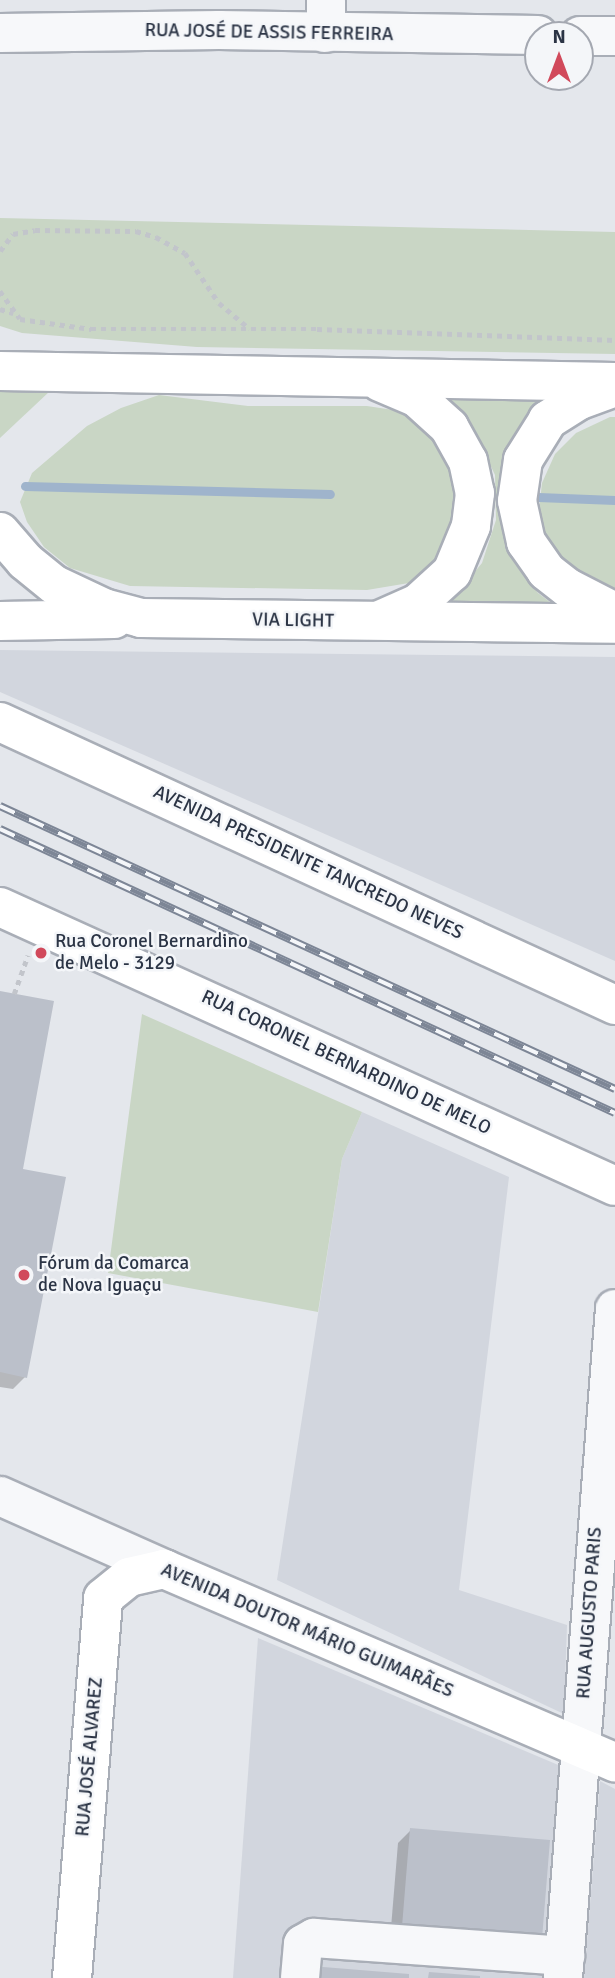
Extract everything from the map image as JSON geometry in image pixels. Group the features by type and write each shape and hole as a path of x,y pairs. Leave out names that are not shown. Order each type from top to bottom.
{"main road":[{"path":"0,352 50,371"},
{"path":"0,371 369,377 615,385"},
{"path":"369,377 416,397 441,417 464,453 475,493 466,542 442,584 406,610 372,622"},
{"path":"615,385 578,401 548,420 527,452 517,493 523,534 539,563 568,588 615,612"},
{"name":"VIA LIGHT","path":"0,532 25,561 55,585 104,608 141,618 615,624"},
{"path":"0,621 141,618"},
{"name":"AVENIDA PRESIDENTE TANCREDO NEVES","path":"0,722 615,1005"},
{"name":"RUA CORONEL BERNARDINO DE MELO","path":"0,907 615,1186"},
{"path":"103,1598 129,1577 164,1569"},
{"name":"AVENIDA DOUTOR MÁRIO GUIMARÃES","path":"164,1569 598,1756"},
{"name":"RUA JOSÉ ALVAREZ","path":"72,1978 103,1598"}],"street":[{"name":"RUA JOSÉ DE ASSIS FERREIRA","path":"0,33 325,17 524,34"},
{"path":"594,36 615,36"},
{"name":"RUA AUGUSTO PARIS","path":"564,1967 598,1756 615,1309"},
{"name":"AVENIDA DOUTOR MÁRIO GUIMARÃES","path":"0,1496 164,1569"},
{"name":"RUA JOSÉ ALVAREZ","path":"90,1537 103,1598"},
{"path":"300,1978 303,1944 314,1938 564,1967"}],"path":[{"path":"0,251 13,234 35,230 136,231 156,237 185,253 219,303 251,330"},
{"path":"0,291 13,314"},
{"path":"0,309 30,323 91,330 251,330 615,340"},
{"path":"14,994 40,925"}],"shaded area":[{"path":"0,650 615,657 615,961 0,692"},
{"path":"362,1112 509,1177 459,1590 567,1625 564,1714 277,1580 342,1159"},
{"path":"258,1638 563,1767 543,1978 233,1978"},
{"path":"600,1781 615,1789 615,1978 584,1978"}],"green space":[{"path":"0,218 615,232 615,354 197,347 22,333 0,326"},
{"path":"0,390 50,391 0,438"},
{"path":"159,395 248,406 367,406 400,411 427,429 458,461 462,500 435,567 409,583 367,590 130,586 70,568 44,547 27,522 20,502 32,473 87,426 121,408"},
{"path":"430,396 561,401 502,519 516,565 538,593 563,612 436,608 458,592 482,563 496,520 495,475 478,439 452,409"},
{"path":"615,417 615,596 575,578 546,542 538,519 542,483 555,454 576,433"},
{"path":"142,1014 362,1112 342,1159 318,1312 108,1273"}],"building":[{"name":"Fórum da Comarca de Nova Iguaçu","path":"0,991 54,1001 23,1169 66,1177 27,1378 0,1372"},
{"path":"410,1828 550,1840 541,1951 401,1939"},
{"path":"311,1966 409,1974 409,1978 310,1978"},
{"path":"429,1972 480,1976 480,1978 428,1978"}],"waterway":[{"path":"25,486 330,494"},
{"path":"538,497 615,500"}],"railway":[{"path":"0,806 615,1089"},
{"path":"0,829 615,1113"}],"place":[{"name":"Rua Coronel Bernardino de Melo - 3129","path":"41,953"},
{"name":"Fórum da Comarca de Nova Iguaçu","path":"24,1275"}]}
